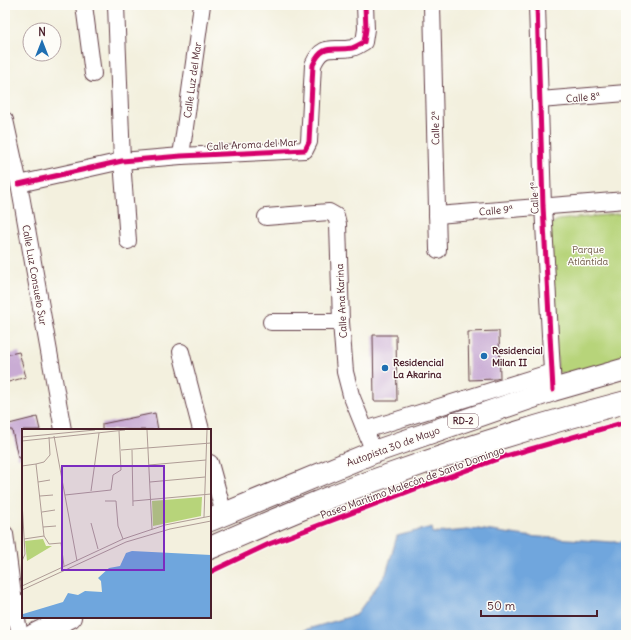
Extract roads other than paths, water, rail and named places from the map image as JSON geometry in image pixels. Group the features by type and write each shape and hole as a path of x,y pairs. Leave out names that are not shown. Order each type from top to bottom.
{"highway":[{"name":"Autopista 30 de Mayo","path":"217,517 552,381 626,369"},
{"path":"211,548 282,516 397,472 551,422 626,402"},
{"path":"34,635 68,618"}],"street":[{"path":"84,5 92,74"},
{"path":"116,5 122,161 128,241"},
{"name":"Calle Luz del Mar","path":"182,156 202,5"},
{"name":"Calle Aroma del Mar","path":"19,184 122,161 182,156 305,150 308,142 313,65 317,56 326,50 352,48 364,42 366,29 366,5"},
{"name":"Calle 2ª","path":"432,5 438,250"},
{"name":"Calle 1ª","path":"537,5 543,206 552,381"},
{"name":"Calle 8ª","path":"540,100 626,93"},
{"name":"Calle Luz Consuelo Sur","path":"5,120 19,184 63,429"},
{"name":"Calle 9ª","path":"437,215 626,200"},
{"name":"Calle Ana Karina","path":"266,217 329,212 336,216 338,224 341,322 345,372 351,396 374,452"},
{"path":"271,322 341,322"},
{"path":"180,352 201,429"},
{"path":"365,430 552,381"},
{"path":"211,471 217,517"},
{"path":"5,534 14,610 20,635"}],"water":[{"path":"432,527 433,533 478,529 526,536 612,542 626,541 626,635 293,635 294,633 356,615 386,574 397,536"}],"place":[{"name":"Residencial Milan II","path":"484,356"},
{"name":"Residencial La Akarina","path":"385,368"}],"park label":[{"name":"Parque Atlántida","path":"588,254"}]}
